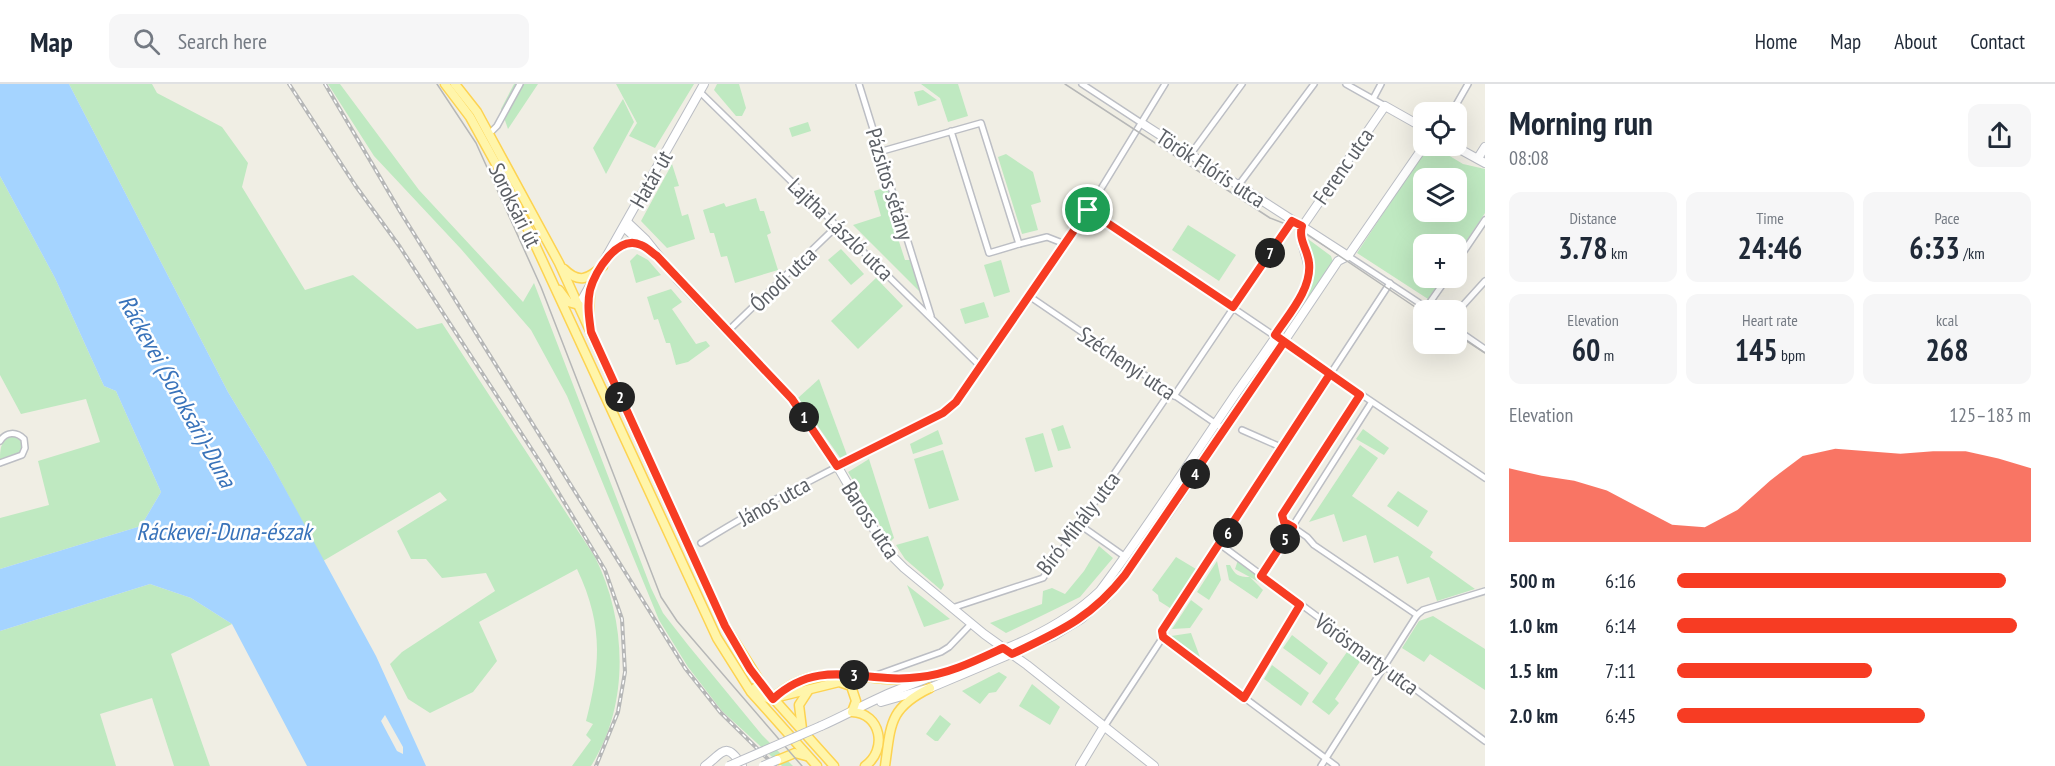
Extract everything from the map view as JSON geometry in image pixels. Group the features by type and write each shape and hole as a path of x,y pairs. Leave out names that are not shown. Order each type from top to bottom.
{"main road":[{"name":"Soroksári út","path":"446,84 470,117 507,184 721,645"},
{"name":"Soroksári út","path":"455,84 490,133 559,263 725,626 773,699"},
{"path":"559,263 573,277 581,280 591,276 603,266"},
{"path":"549,278 568,302 579,305 576,333"},
{"path":"590,288 588,312 591,332"},
{"path":"721,645 762,696 773,699 845,683 854,689 856,710 871,718 879,732 877,753 865,766"},
{"path":"721,645 745,682 772,717 817,766"},
{"path":"764,688 774,691 783,690 819,674 901,679 939,674"},
{"path":"885,766 891,726 896,712 909,699 930,688"},
{"path":"772,717 773,699 783,690"},
{"path":"803,733 799,705 808,691"},
{"path":"773,699 834,766"},
{"path":"778,760 786,748 783,730"},
{"path":"778,760 795,753 809,757"},
{"path":"878,766 887,753"}],"street":[{"path":"490,133 497,126 520,84"},
{"name":"Pázsitos sétány","path":"859,84 932,318"},
{"name":"Török Flóris utca","path":"1082,84 1415,300"},
{"name":"János utca","path":"701,543 745,516 837,466 943,413 956,402 1088,210 1143,124 1165,84"},
{"path":"1190,154 1242,84"},
{"path":"1238,186 1314,84"},
{"path":"1346,84 1413,122"},
{"path":"1373,99 1381,84"},
{"path":"1458,102 1468,84"},
{"name":"Határ út","path":"579,305 702,88"},
{"name":"Lajtha László utca","path":"702,88 981,367"},
{"name":"Ferenc utca","path":"1302,226 1385,106"},
{"path":"879,152 981,123 1019,244"},
{"path":"951,131 989,253 1047,237 1065,244"},
{"path":"1467,152 1482,160 1485,147"},
{"path":"856,710 930,688 1012,654 1067,629 1106,599 1162,523 1340,258 1348,256 1416,156"},
{"path":"1088,210 1485,478"},
{"path":"1467,247 1485,220"},
{"name":"Bíró Mihály utca","path":"952,608 1043,578 1292,221"},
{"name":"Baross utca","path":"625,224 640,244 657,256"},
{"name":"Baross utca","path":"625,224 646,240 657,256 792,399 837,466 886,550 971,624 1154,766"},
{"name":"Ónodi utca","path":"728,332 838,225"},
{"path":"729,766 894,691 1048,628 1076,612 1100,591 1216,424 1306,284 1309,274 1308,256 1300,235 1302,226"},
{"path":"609,254 620,246 640,244"},
{"path":"1467,301 1485,281"},
{"path":"1080,766 1163,637 1162,631 1221,545 1390,283"},
{"name":"Széchenyi utca","path":"1029,296 1225,430"},
{"path":"1467,337 1485,349"},
{"path":"1360,395 1282,515 1284,522 1307,537 1314,545 1417,615"},
{"path":"1261,576 1371,403"},
{"path":"1242,430 1283,448"},
{"path":"0,441 8,434 15,433 24,439 25,448 21,455 0,463"},
{"path":"1080,525 1124,556"},
{"name":"Vörösmarty utca","path":"1221,545 1485,741"},
{"path":"1321,766 1417,615 1423,610 1485,591"},
{"path":"1244,698 1300,605"},
{"path":"872,677 941,652 959,638 971,624"},
{"path":"1163,637 1336,766"},
{"path":"705,766 720,752 732,752 742,766"},
{"path":"763,766 778,760"}],"green space":[{"path":"69,84 152,84 157,93 222,127 248,163 242,187 305,290 353,275 417,329 442,323 595,557 606,582 618,635 620,663 618,690 613,717 604,742 591,766 572,766 591,740 586,735 593,724 586,721 597,662 595,626 577,569 479,622 497,661 473,692 430,713 408,699 390,664 402,652 495,591 486,573 442,578 426,559 411,559 397,531 447,500 440,492 323,561 271,463 228,392"},
{"path":"328,84 340,84 419,190 523,302 534,283 651,588 663,613 762,735 793,766 782,766 722,711 688,667 659,620 567,396 531,330 461,249 374,156"},
{"path":"514,84 538,84 508,129 501,109"},
{"path":"616,84 694,84 655,148 629,136 637,123"},
{"path":"717,84 739,84 746,108 742,116 736,116 714,90"},
{"path":"921,84 958,84 968,116 948,122 940,98"},
{"path":"923,90 937,100 918,106 914,92"},
{"path":"623,99 634,122 606,174 593,148"},
{"path":"808,122 811,131 792,137 789,128"},
{"path":"1006,154 1033,172 1041,202 1031,205 1038,230 1022,234 998,157"},
{"path":"1421,156 1450,156 1463,164 1485,169 1485,213 1467,240 1467,234 1413,234 1413,288 1435,288 1428,299 1357,253 1413,168 1413,222 1467,222 1467,168 1413,168"},
{"path":"672,164 679,186 674,187 682,216 688,214 695,239 667,248 641,221"},
{"path":"0,176 55,278 104,386 116,391 161,492 141,526 0,569 0,518 49,505 38,461 100,442 86,399 21,414 0,375"},
{"path":"887,187 893,204 891,205 894,216 891,217 905,260 910,260 921,293 853,225 881,216 874,191"},
{"path":"756,198 760,211 764,211 771,233 767,235 778,270 735,283 727,256 721,257 714,233 710,233 703,210 724,203 726,207"},
{"path":"1188,225 1236,255 1219,281 1172,250"},
{"path":"1308,239 1331,256 1333,262 1288,330 1284,327 1304,299 1313,275 1314,263"},
{"path":"841,249 864,274 851,285 828,260"},
{"path":"637,254 648,260 661,275 636,283 630,261"},
{"path":"1001,260 1010,292 994,297 984,265"},
{"path":"876,278 903,306 858,349 831,321"},
{"path":"671,289 682,302 672,309 696,344 706,341 710,346 688,362 676,365 670,343 666,343 658,319 654,320 647,297"},
{"path":"984,302 989,317 965,324 960,309"},
{"path":"819,379 847,455 841,459 798,398"},
{"path":"1063,425 1071,448 1058,451 1051,429"},
{"path":"1363,429 1389,448 1384,455 1356,439"},
{"path":"938,430 943,444 913,454 910,444"},
{"path":"1043,433 1053,467 1035,472 1025,438"},
{"path":"14,436 22,441 23,448 20,454 0,461 3,442"},
{"path":"1360,445 1378,458 1352,496 1433,552 1430,557 1475,589 1437,601 1429,577 1407,584 1398,556 1374,563 1366,535 1343,542 1334,514 1309,522"},
{"path":"943,450 959,500 929,509 914,459"},
{"path":"869,459 894,538 890,542 848,472"},
{"path":"1398,491 1428,511 1418,527 1387,506"},
{"path":"928,536 944,585 941,590 905,559 896,545"},
{"path":"1099,546 1113,558 1080,597 1006,633 990,623 1042,604 1043,591 1052,588 1065,594 1084,571"},
{"path":"1176,557 1201,572 1177,606 1170,608 1159,601 1158,595 1152,590"},
{"path":"1239,557 1261,576 1259,582 1235,569"},
{"path":"1217,561 1221,580 1209,600 1197,592"},
{"path":"1226,565 1230,565 1237,575 1250,577 1263,590 1257,599 1229,580"},
{"path":"150,584 191,598 232,624 171,654 210,766 174,766 152,698 100,714 116,766 0,766 0,631"},
{"path":"907,585 950,619 924,627"},
{"path":"1191,600 1203,609 1190,628 1172,629"},
{"path":"1433,616 1485,649 1485,690 1430,654 1424,662 1402,648 1419,621"},
{"path":"1191,633 1200,657 1171,636"},
{"path":"1292,635 1328,663 1320,675 1283,648"},
{"path":"1347,652 1361,660 1335,699 1339,703 1329,715 1312,702"},
{"path":"1272,665 1309,693 1301,706 1264,679"},
{"path":"999,672 1007,677 996,692 989,693 980,704 962,691"},
{"path":"1032,684 1060,707 1050,725 1019,706"},
{"path":"940,715 951,724 938,741 935,741 926,734"}],"water":[{"name":"Ráckevei-Duna-észak","path":"0,84 69,84 228,392 271,463 376,656 426,766 307,766 232,624 191,598 150,584 0,631 0,569 141,526 161,492 116,391 104,386 55,278 0,176"}],"pier":[{"path":"385,715 403,747 403,754 397,751 381,721"}],"tram line":[{"path":"437,84 476,143 541,287 661,597 677,621 802,766"},
{"path":"1065,84 1270,218 1301,230 1413,306"},
{"path":"1467,341 1485,353"}],"railway":[{"path":"289,84 355,185 400,247 540,462 605,570 622,619 625,672 618,712 596,766"},
{"path":"325,84 401,213 685,668 720,712 775,766"}],"route":[{"path":"1088,210 956,402 943,413 837,466 792,399 657,256 640,244 631,243 620,246 609,254 590,288 588,312 591,332 725,626 750,669 773,699 783,690 804,678 819,674 901,679 939,674 1003,648 1012,654 1053,636 1081,620 1106,599 1125,575 1284,342 1287,344 1330,374 1360,395 1282,515 1284,522 1293,527 1261,576 1300,605 1244,698 1163,637 1162,631 1223,541 1330,374 1275,335 1306,284 1309,274 1308,256 1300,235 1302,226 1292,221 1233,307 1088,210"}],"water label":[{"name":"Ráckevei (Soroksári)-Duna","path":"177,391"}]}
